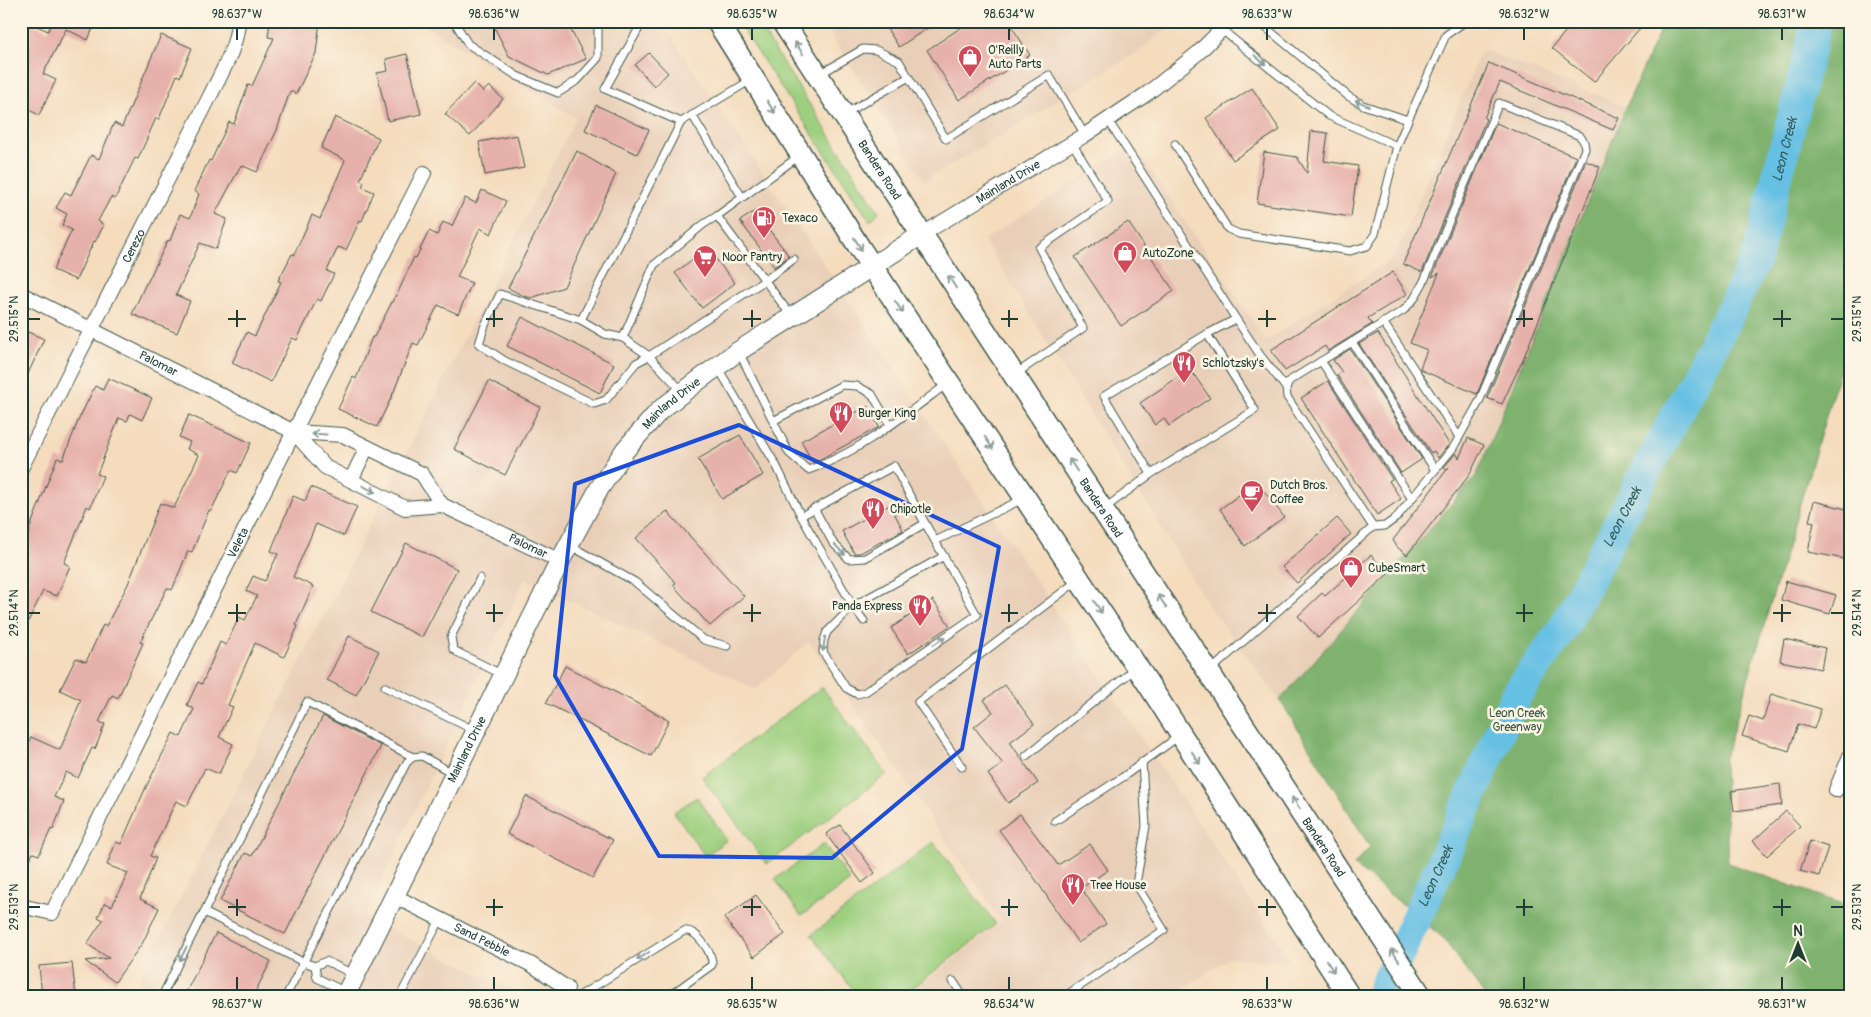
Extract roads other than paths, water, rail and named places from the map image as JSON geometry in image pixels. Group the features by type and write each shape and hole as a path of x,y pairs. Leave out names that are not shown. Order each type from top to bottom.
{"main road":[{"path":"717,21 872,266 1181,734 1350,996"},
{"name":"Bandera Road","path":"782,21 1421,996"},
{"name":"Mainland Drive","path":"346,994 564,553 599,489 624,450 660,410 717,366 921,235"}],"street":[{"name":"Cerezo","path":"21,468 218,79 238,30 238,21"},
{"name":"Mainland Drive","path":"921,235 1085,135 1148,93 1198,53 1226,26"},
{"name":"Veleta","path":"21,906 52,914 424,173"},
{"name":"Palomar","path":"21,294 294,432 325,467 405,508 442,505 564,553"},
{"name":"Palomar","path":"294,432 343,436 422,474 442,505"},
{"path":"351,480 367,447"},
{"path":"1836,790 1850,756"},
{"name":"Sand Pebble","path":"394,896 532,965 574,993"}],"lane":[{"path":"454,21 468,44 517,76 558,93 578,80 598,58 598,21"},
{"path":"643,21 605,89 681,122"},
{"path":"1258,21 1348,96 1364,105 1408,120"},
{"path":"1175,144 1228,229 1239,234 1350,251 1367,246 1374,234 1397,146 1408,120 1446,34 1466,21"},
{"path":"1226,26 1330,116 1397,146"},
{"path":"817,76 863,49 876,50 899,61 946,139 1049,74 1085,135"},
{"path":"843,115 909,77"},
{"path":"581,320 681,122 753,78"},
{"path":"1209,672 1373,527 1385,526 1396,518 1453,448 1478,402 1585,149 1584,142 1580,136 1499,103 1424,281 1414,299 1404,310 1289,381 1286,388 1287,398 1373,527"},
{"path":"692,115 742,197"},
{"path":"1108,120 1236,320 1286,388"},
{"path":"1013,375 1083,328 1038,248 1108,200 1072,143"},
{"path":"624,338 654,265 704,224 801,155"},
{"path":"717,216 792,317"},
{"path":"682,392 649,356 624,338 605,334 581,320 500,294 485,325 479,344 505,361 594,404 606,400 636,363 649,356 764,281 794,259"},
{"path":"1151,474 1104,396 1207,334 1236,320"},
{"path":"1383,322 1459,437"},
{"path":"1102,510 1151,474 1255,410 1207,334"},
{"path":"1352,342 1435,470"},
{"path":"739,352 788,453 808,470 830,463 890,425 949,383"},
{"path":"1322,361 1412,499"},
{"path":"717,366 776,465 801,516 864,622"},
{"path":"773,421 842,385 857,386 872,394 890,425"},
{"path":"801,516 894,466 924,524 935,540 944,556 977,615 865,692 857,694 846,688 823,652 827,632 853,606 944,556"},
{"path":"935,540 1025,498"},
{"path":"814,508 833,543 849,559 865,558 924,524"},
{"path":"564,553 634,582 704,640 728,646"},
{"path":"480,578 451,637 451,643 457,652 504,675"},
{"path":"962,767 918,702 1079,579"},
{"path":"1026,756 1137,667"},
{"path":"385,687 476,731"},
{"path":"162,996 307,702 413,758"},
{"path":"1055,821 1181,734"},
{"path":"286,996 407,762 422,756 454,774"},
{"path":"1065,996 1164,930 1136,884 1146,826 1142,762"},
{"path":"204,912 303,962 315,966 326,962 355,975"},
{"path":"400,996 440,920"},
{"path":"574,993 684,931 695,932 712,960 712,965 669,996"},
{"path":"315,966 317,978 346,994"},
{"path":"953,982 963,996"}],"waterway":[{"name":"Leon Creek","path":"1380,996 1515,697 1562,630 1725,322 1757,256 1817,21"}],"place":[{"name":"O'Reilly Auto Parts","path":"970,78"},
{"name":"Texaco","path":"764,239"},
{"name":"AutoZone","path":"1125,274"},
{"name":"Noor Pantry","path":"705,278"},
{"name":"Schlotzsky's","path":"1184,384"},
{"name":"Burger King","path":"841,434"},
{"name":"Dutch Bros. Coffee","path":"1252,513"},
{"name":"Chipotle","path":"873,530"},
{"name":"CubeSmart","path":"1351,589"},
{"name":"Panda Express","path":"920,627"},
{"name":"Tree House","path":"1073,906"}],"park label":[{"name":"Leon Creek Greenway","path":"1517,720"}]}
